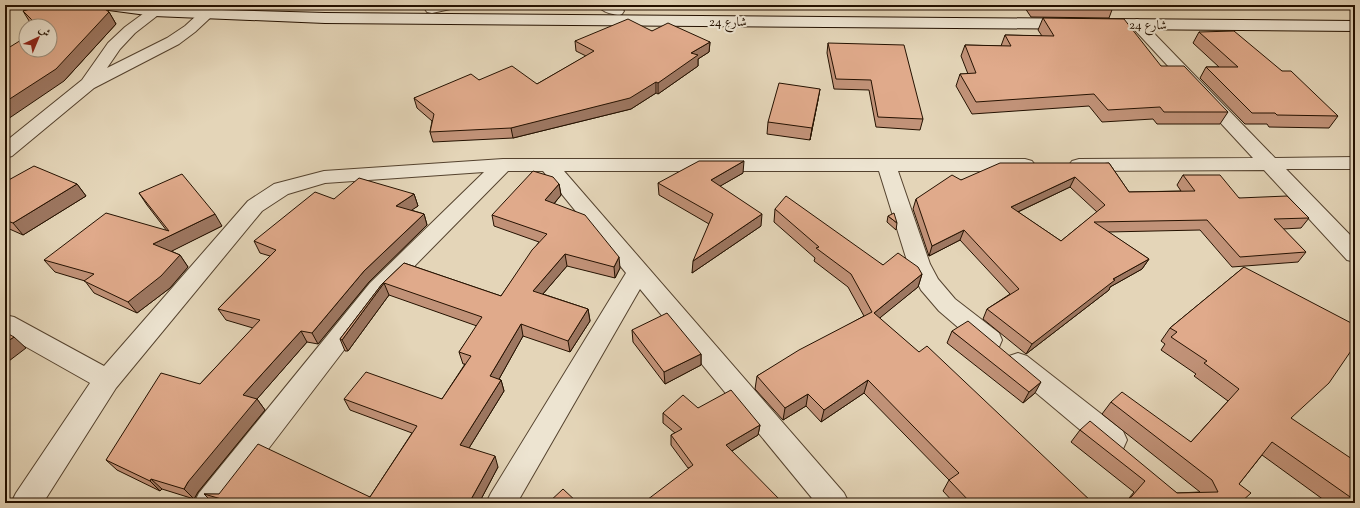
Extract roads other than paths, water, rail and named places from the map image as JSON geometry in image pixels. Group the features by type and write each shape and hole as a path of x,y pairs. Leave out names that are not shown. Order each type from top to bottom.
{"street":[{"name":"شارع 24","path":"101,5 159,9 211,10 325,18 1355,26"},
{"name":"شارع 24","path":"262,5 432,9 611,8 1355,15"},
{"path":"432,9 450,5"},
{"path":"88,84 114,46 130,30 159,9"},
{"path":"5,152 88,84 173,41 190,29 211,10"},
{"path":"1137,24 1355,254"},
{"path":"26,503 107,380 255,206 281,189 324,177 503,165 887,166 1355,163"},
{"path":"209,503 378,289 503,165"},
{"path":"548,165 834,503"},
{"path":"887,166 919,264 929,284 947,305 1128,453"},
{"path":"501,503 638,272"},
{"path":"5,324 107,380"}]}
